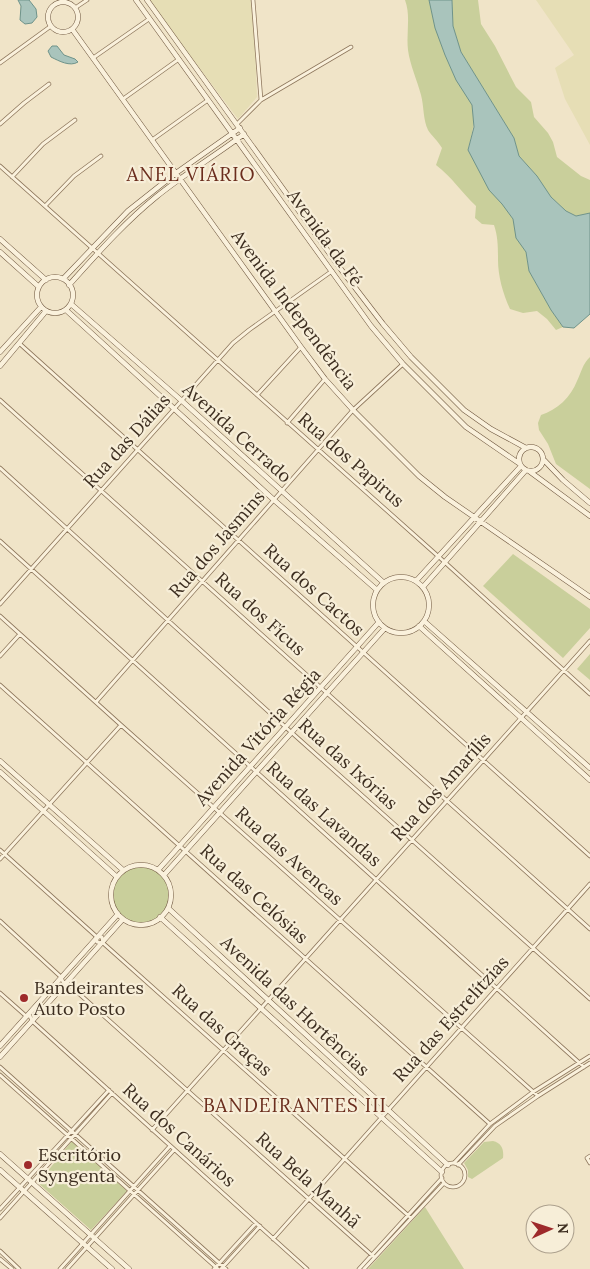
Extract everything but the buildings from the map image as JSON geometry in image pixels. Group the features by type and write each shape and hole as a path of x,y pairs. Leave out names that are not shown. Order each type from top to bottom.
{"street":[{"path":"50,0 54,5"},
{"path":"76,8 87,0"},
{"name":"Avenida da Fé","path":"136,0 371,326 403,364 466,427 520,465"},
{"name":"Avenida da Fé","path":"147,0 340,268 383,324 411,357 464,410 491,429 526,448"},
{"path":"253,0 261,100"},
{"path":"59,2 65,2 76,8 78,20 72,29 61,32 51,26 48,15 54,5 59,2"},
{"path":"92,58 150,18"},
{"path":"0,63 51,26"},
{"name":"Avenida Independência","path":"72,29 301,347 353,410 419,476 444,497 482,521 590,597"},
{"path":"63,279 128,211 176,173 233,134 261,100 351,47"},
{"path":"122,100 179,59"},
{"path":"0,124 49,84"},
{"path":"151,140 208,99"},
{"path":"12,177 43,144 75,120"},
{"path":"69,284 131,218 180,178 244,134"},
{"path":"46,206 74,176 101,156"},
{"name":"Rua dos Papirus","path":"0,166 590,694"},
{"path":"0,239 46,280"},
{"path":"0,252 39,287"},
{"name":"Rua das Dálias","path":"0,604 233,343 332,272"},
{"path":"54,278 63,279 69,284 73,294 71,304 66,310 56,313 46,311 41,307 37,299 39,287 46,280 54,278"},
{"name":"Avenida Cerrado","path":"71,304 384,583"},
{"path":"0,352 41,307"},
{"name":"Avenida Cerrado","path":"66,310 274,500 377,590"},
{"path":"0,366 46,311"},
{"name":"Rua dos Cactos","path":"20,344 590,856"},
{"path":"257,395 301,347"},
{"name":"Rua dos Jasmins","path":"96,702 353,410 403,364"},
{"path":"287,422 326,379"},
{"name":"Rua dos Fícus","path":"0,400 590,929"},
{"path":"416,581 475,518 520,465 519,455 526,448 531,447 538,450 543,459 563,480 590,503"},
{"path":"423,587 527,470 538,468 543,459"},
{"path":"520,465 590,516"},
{"name":"Rua das Ixórias","path":"0,468 291,732 590,999"},
{"name":"Rua das Lavandas","path":"0,541 584,1067"},
{"path":"400,577 416,581 423,587 428,601 428,611 424,621 419,626 406,632 392,631 385,628 375,615 373,606 377,590 391,578 400,577"},
{"name":"Rua das Avencas","path":"0,616 538,1096"},
{"path":"424,621 590,768"},
{"name":"Avenida Vitória Régia","path":"158,870 379,622"},
{"path":"419,626 590,780"},
{"name":"Avenida Vitória Régia","path":"164,875 385,628"},
{"path":"0,656 20,634"},
{"name":"Rua dos Amarílis","path":"152,1130 590,640"},
{"name":"Rua das Celósias","path":"0,685 490,1124"},
{"path":"0,859 121,725"},
{"path":"0,761 123,870"},
{"path":"0,772 117,877"},
{"path":"0,850 96,937"},
{"path":"131,866 150,866 158,870 164,875 171,890 168,908 160,917 148,924 140,925 124,919 118,914 112,900 113,884 117,877 123,870 131,866"},
{"name":"Rua das Estrelítzias","path":"273,1239 590,884"},
{"name":"Avenida das Hortências","path":"168,908 448,1165"},
{"path":"0,1046 118,914"},
{"name":"Avenida das Hortências","path":"160,917 442,1172"},
{"path":"0,1057 124,919"},
{"path":"0,921 61,976"},
{"name":"Rua das Graças","path":"96,937 99,943 103,942 411,1218"},
{"name":"Rua Bela Manhã","path":"61,976 61,981 68,983 373,1256"},
{"path":"0,993 26,1016"},
{"name":"Rua dos Canários","path":"26,1016 26,1021 32,1021 307,1269"},
{"path":"456,1164 490,1124 534,1092 590,1056"},
{"path":"456,1164 465,1173 463,1183 454,1187 444,1183 442,1178 442,1172 448,1165 456,1164 495,1126 590,1063"},
{"path":"0,1067 219,1263 220,1268"},
{"path":"0,1075 220,1268"},
{"path":"0,1209 109,1090"},
{"path":"0,1218 112,1093"},
{"path":"60,1269 84,1245 170,1146"},
{"path":"92,1236 138,1190 174,1150"},
{"path":"0,1154 129,1269"},
{"path":"590,1156 587,1158 590,1163"},
{"path":"0,1170 112,1269"},
{"path":"364,1269 407,1215 442,1178"},
{"path":"359,1269 444,1183"},
{"path":"219,1263 256,1223"},
{"path":"220,1268 260,1226"},
{"path":"66,1269 84,1245"},
{"path":"0,1252 19,1269"},
{"path":"0,1259 12,1269"}],"shaded area":[{"path":"148,0 253,0 257,97 238,119"},
{"path":"536,0 590,0 590,145 565,99 555,68 574,55"}],"green space":[{"path":"405,0 429,0 430,2 437,32 447,60 472,105 474,122 468,150 513,219 517,238 526,252 529,271 563,327 556,330 537,311 523,313 510,309 500,279 494,225 482,224 475,218 476,206 436,165 442,148 428,130 425,122 421,95 408,50 408,12"},
{"path":"452,0 478,0 481,24 495,46 516,87 531,102 534,117 548,133 553,142 557,157 581,176 590,180 590,213 576,216 566,211 551,197 537,176 519,156 514,138 461,52 453,26"},
{"path":"590,357 590,489 556,464 548,444 539,430 538,423 541,415 553,410 567,397"},
{"path":"513,554 590,609 590,628 563,658 483,586"},
{"path":"590,654 590,680 577,669"},
{"path":"141,867 152,869 161,875 167,884 169,895 167,906 161,915 152,921 141,923 130,921 121,915 115,906 113,895 115,884 121,875 130,869"},
{"path":"72,1141 127,1191 91,1230 38,1183"},
{"path":"493,1141 502,1147 503,1158 472,1179 468,1177 468,1170 464,1163 484,1142"},
{"path":"425,1207 464,1269 368,1269"}],"water":[{"path":"18,0 29,0 36,9 37,17 32,23 25,24 20,20 21,6"},
{"path":"429,0 452,0 453,26 461,52 514,138 519,156 537,176 551,197 566,211 576,216 590,213 590,314 574,328 563,327 551,310 529,271 526,252 516,238 513,219 489,190 468,150 474,127 472,105 456,80 445,55 435,28"},
{"path":"52,46 57,46 64,55 78,62 68,64 51,57 48,51"}],"place":[{"name":"Bandeirantes Auto Posto","path":"24,998"},
{"name":"Escritório Syngenta","path":"28,1165"}],"district":[{"name":"ANEL VIÁRIO","path":"191,174"},
{"name":"BANDEIRANTES III","path":"295,1105"}]}
